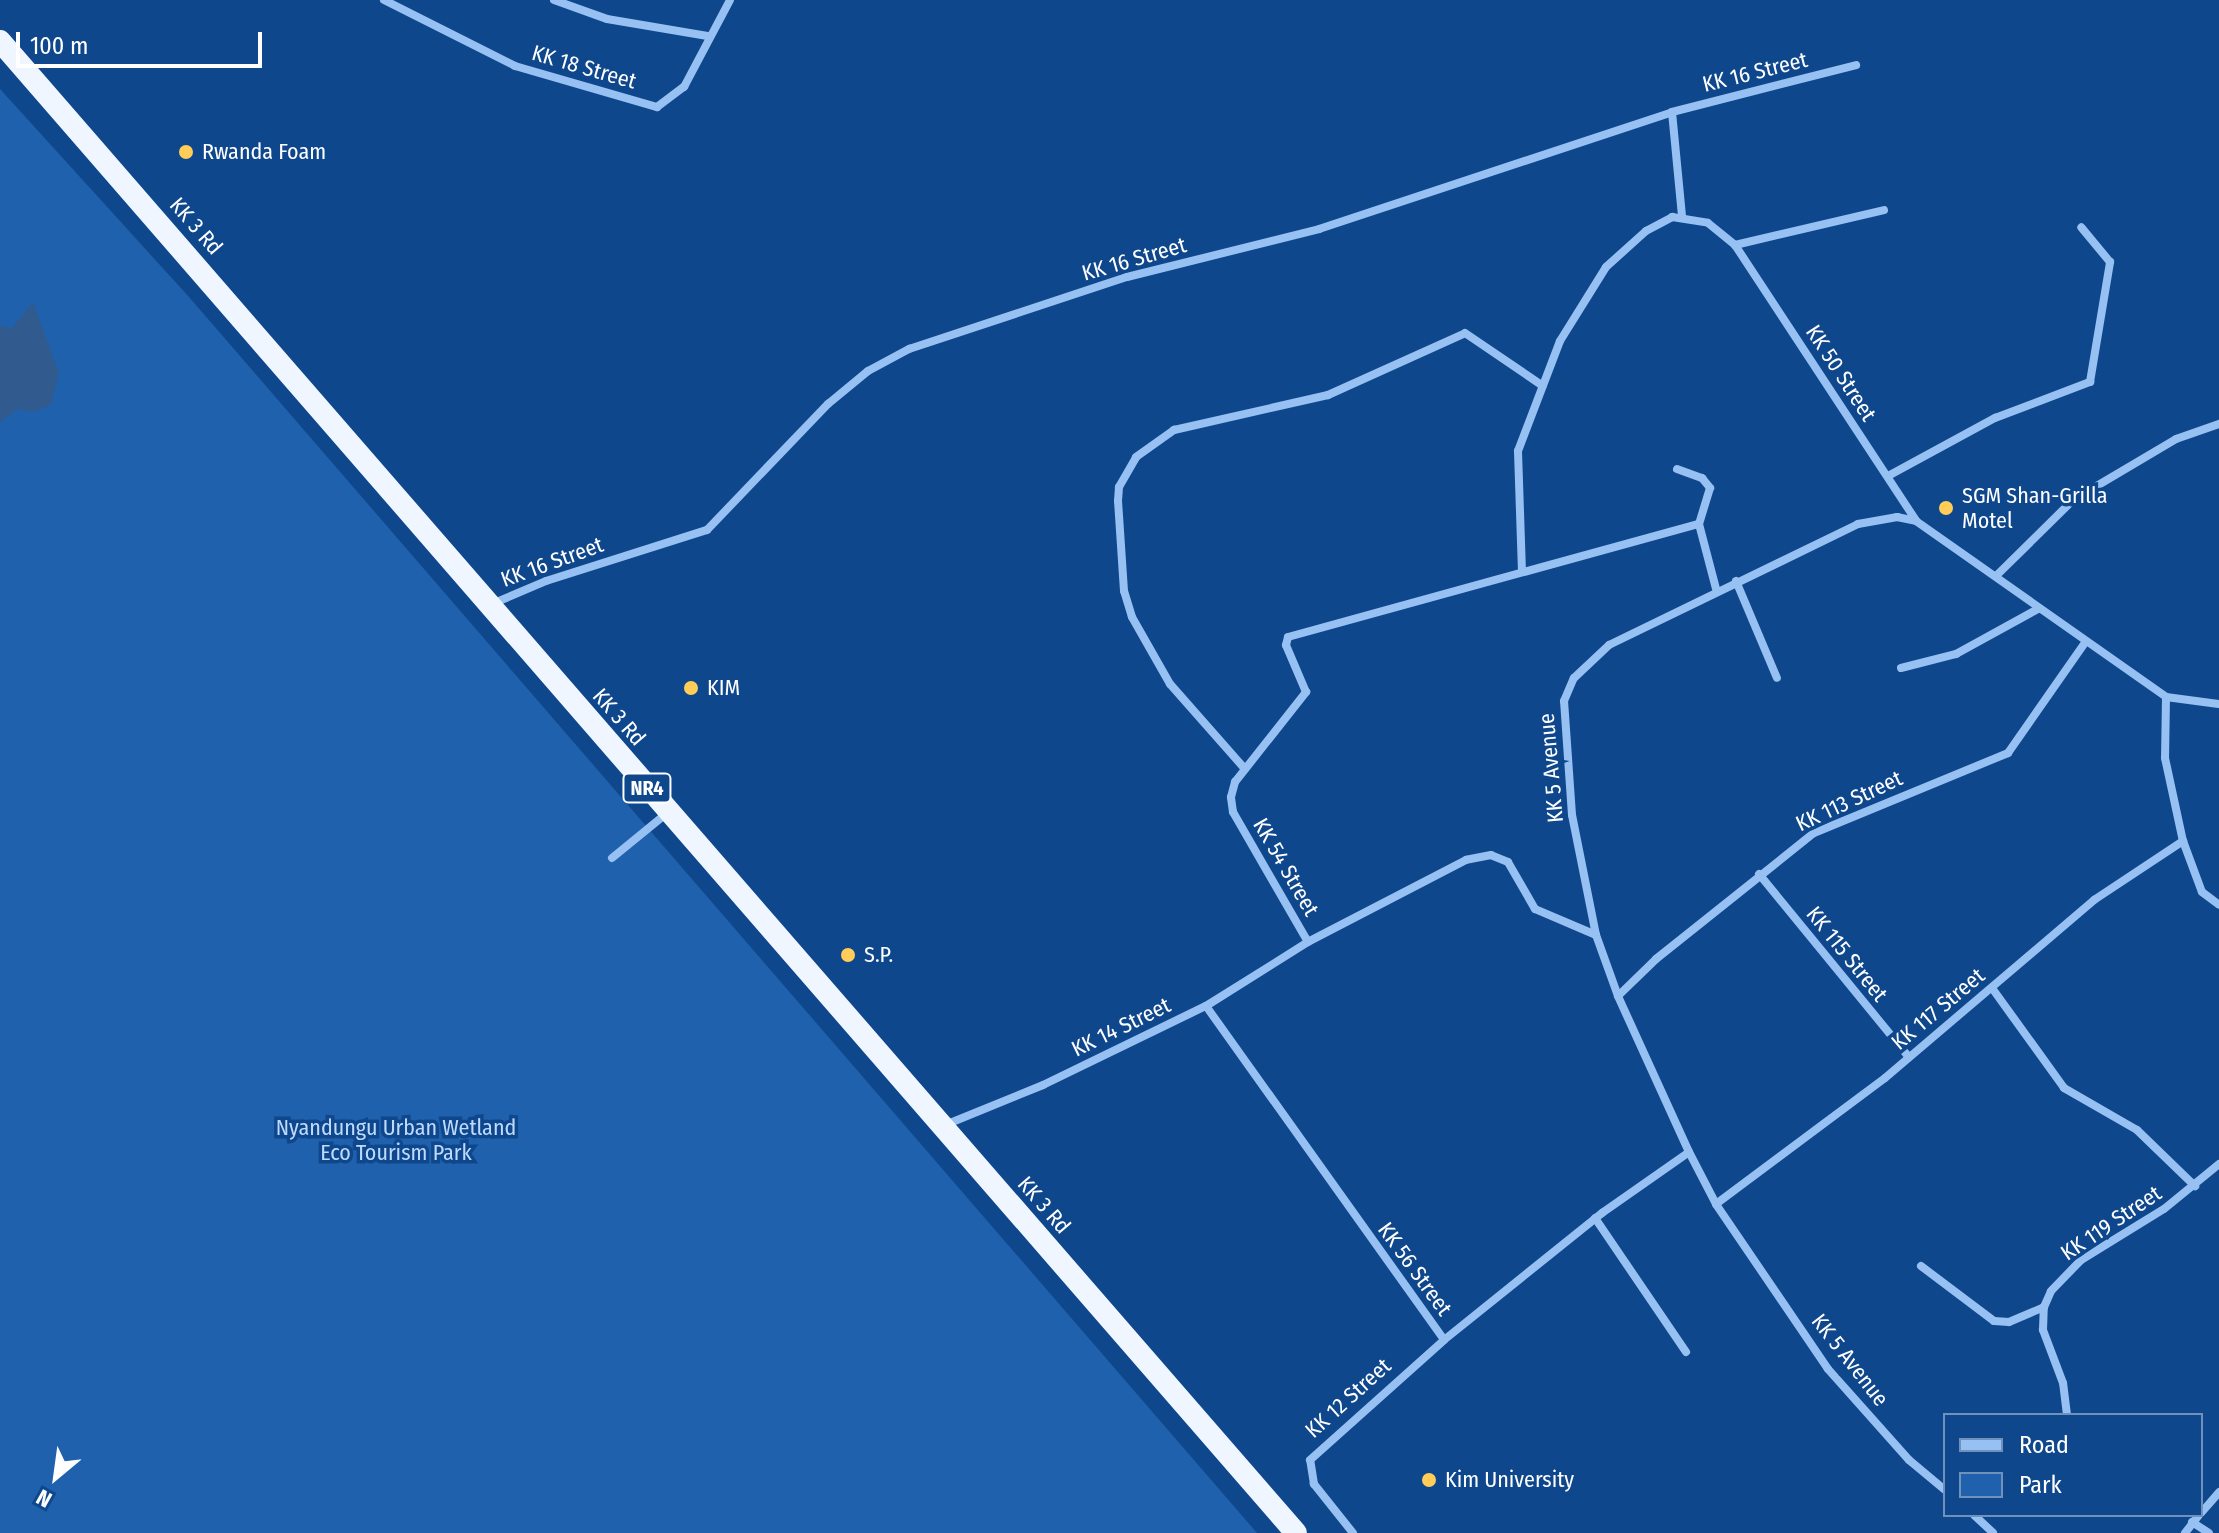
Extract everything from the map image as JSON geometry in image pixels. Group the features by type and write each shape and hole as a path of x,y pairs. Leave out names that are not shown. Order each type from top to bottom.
{"highway":[{"name":"KK 3 Rd","path":"0,41 1296,1533"}],"street":[{"name":"KK 18 Street","path":"384,0 515,66 657,107 684,87 708,36 730,0"},
{"path":"554,0 607,19 708,36"},
{"name":"KK 16 Street","path":"488,606 546,581 707,530 828,404 868,371 909,349 1127,277 1319,229 1672,112 1856,65"},
{"path":"1672,112 1682,216"},
{"path":"1522,572 1515,470 1543,386 1579,303 1606,267 1646,231 1682,216 1708,223 1735,245 1884,210"},
{"path":"1888,476 1995,418 2090,382 2110,262 2081,227"},
{"name":"KK 50 Street","path":"1735,245 1916,521"},
{"path":"1245,769 1170,684 1132,617 1124,591 1118,501 1119,487 1136,457 1174,430 1328,395 1465,333 1543,386"},
{"path":"1996,576 2073,500 2176,439 2219,424"},
{"path":"1677,469 1708,482 1699,524 1716,589"},
{"name":"KK 5 Avenue","path":"1916,521 1887,517 1858,524 1716,589 1609,645 1574,678 1564,701 1572,815 1596,935 1618,996 1689,1152 1716,1204 1828,1369 1909,1460 1943,1488"},
{"path":"1916,521 2166,697 2219,704"},
{"name":"KK 54 Street","path":"1596,935 1535,909 1508,862 1491,855 1466,860 1308,942 1233,812 1231,797 1245,769 1306,692 1286,645 1288,637 1699,524"},
{"path":"1736,581 1777,678"},
{"path":"1901,668 1956,654 2038,609"},
{"name":"KK 113 Street","path":"1618,996 1759,874 1814,833 2008,753 2086,641"},
{"path":"2166,697 2165,758 2183,841 2202,892 2219,905"},
{"path":"612,858 668,812"},
{"name":"KK 117 Street","path":"1716,1204 1908,1056 2094,900 2183,841"},
{"name":"KK 115 Street","path":"1759,874 1908,1056"},
{"name":"KK 14 Street","path":"941,1127 1043,1085 1206,1006 1308,942"},
{"path":"1992,988 2064,1088 2137,1130 2195,1186"},
{"name":"KK 56 Street","path":"1206,1006 1444,1340 1595,1218 1689,1152"},
{"name":"KK 119 Street","path":"2044,1307 2051,1291 2081,1260 2195,1186 2219,1164"},
{"path":"1595,1218 1686,1352"},
{"path":"1921,1266 1994,1321 2009,1322 2044,1307 2043,1330 2063,1383 2067,1413"},
{"name":"KK 12 Street","path":"1353,1533 1314,1484 1310,1460 1444,1340"},
{"path":"2203,1510 2219,1492"},
{"path":"2185,1533 2197,1517 2209,1533"},
{"path":"1985,1518 1993,1533"}],"green space":[{"name":"Nyandungu Urban Wetland Eco Tourism Park","path":"0,89 189,297 1257,1533 0,1533"}],"shaded area":[{"path":"33,302 59,373 51,405 33,412 18,409 0,422 0,326 12,328"}],"place":[{"name":"Rwanda Foam","path":"186,152"},
{"name":"SGM Shan-Grilla Motel","path":"1946,508"},
{"name":"KIM","path":"691,688"},
{"name":"S.P.","path":"848,955"},
{"name":"Kim University","path":"1429,1480"}]}
